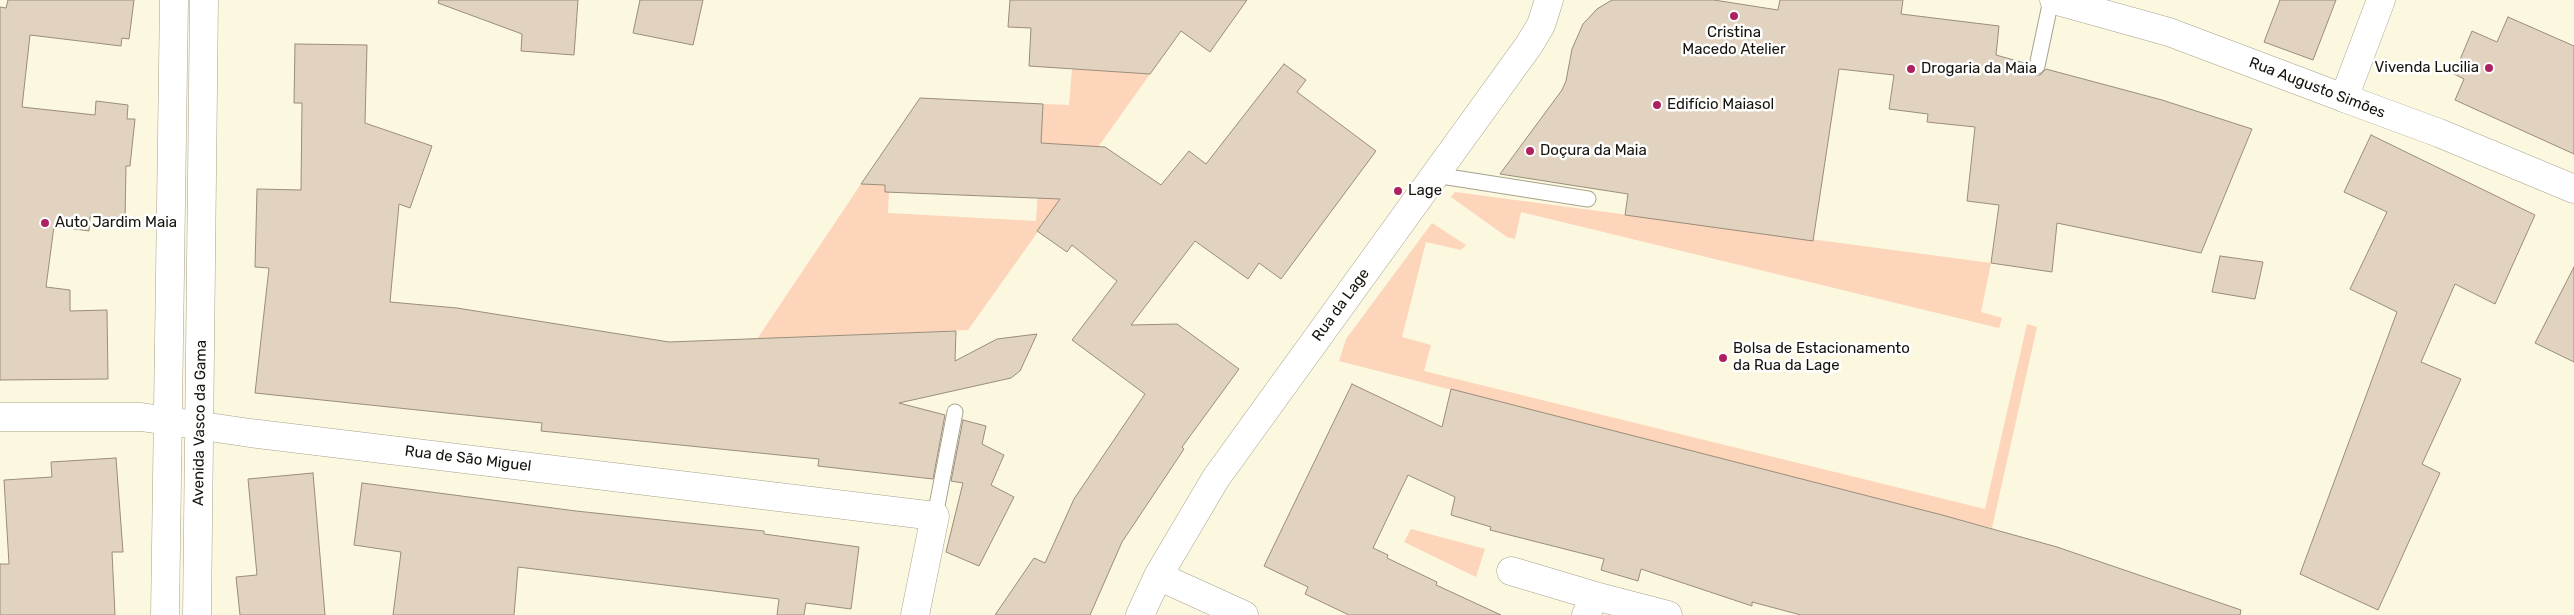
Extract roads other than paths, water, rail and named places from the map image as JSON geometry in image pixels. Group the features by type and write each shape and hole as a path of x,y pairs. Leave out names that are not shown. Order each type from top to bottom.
{"street":[{"path":"165,615 174,0"},
{"name":"Avenida Vasco da Gama","path":"197,615 204,0"},
{"name":"Rua da Lage","path":"1140,615 1158,576 1216,478 1529,45 1541,25 1549,0"},
{"name":"Rua Augusto Simões","path":"2052,0 2169,32 2438,133 2574,189"},
{"path":"2344,98 2381,0"},
{"path":"171,232 202,231"},
{"name":"Rua de São Miguel","path":"0,417 112,416 168,421 935,516"},
{"path":"915,615 935,516"},
{"path":"1510,571 1591,605 1668,615"},
{"path":"1158,576 1244,615"}],"lane":[{"path":"2037,66 2052,0"},
{"path":"1435,175 1588,199"},
{"path":"935,516 955,412"}],"place":[{"name":"Cristina Macedo Atelier","path":"1734,16"},
{"name":"Vivenda Lucilia","path":"2489,68"},
{"name":"Drogaria da Maia","path":"1911,69"},
{"name":"Edifício Maiasol","path":"1657,105"},
{"name":"Doçura da Maia","path":"1530,151"},
{"name":"Lage","path":"1398,191"},
{"name":"Auto Jardim Maia","path":"45,223"},
{"name":"Bolsa de Estacionamento da Rua da Lage","path":"1723,358"}]}
